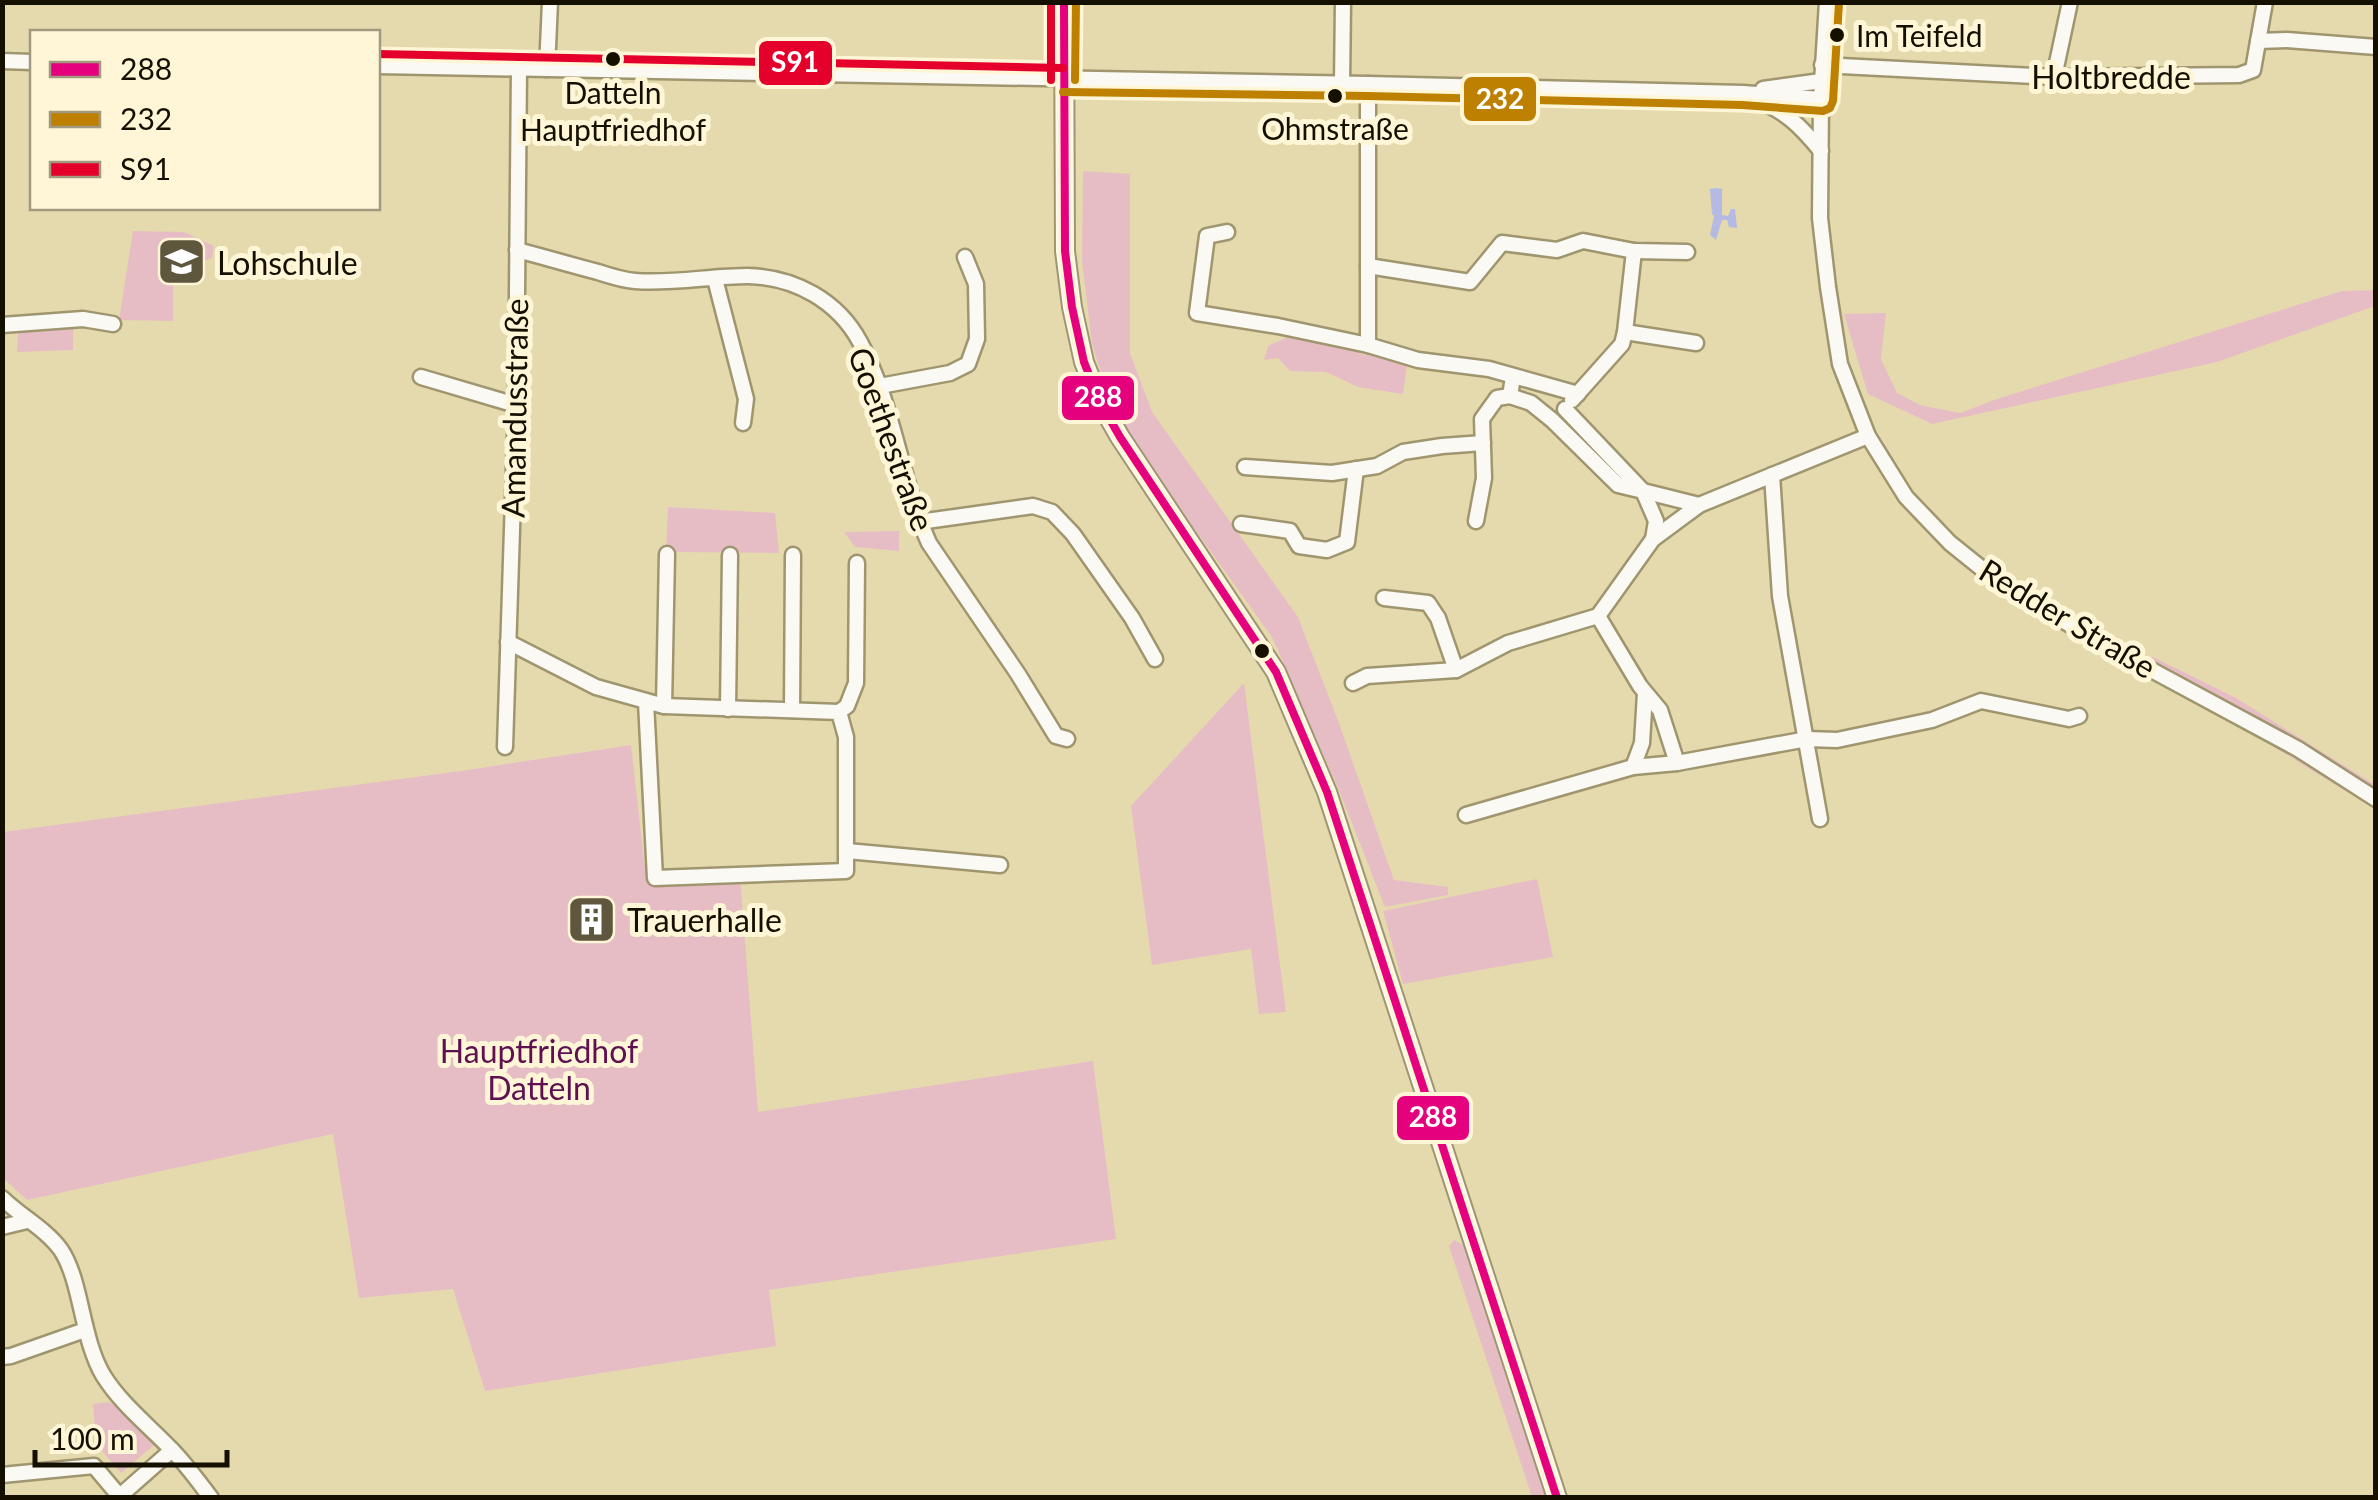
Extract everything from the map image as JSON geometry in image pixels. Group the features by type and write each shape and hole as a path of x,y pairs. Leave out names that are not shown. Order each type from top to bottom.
{"main road":[{"path":"1064,2 1066,250 1072,307 1084,362 1100,402 1120,436 1266,655 1328,792 1557,1498"}],"street":[{"path":"547,69 550,2"},
{"path":"1342,2 1342,84"},
{"name":"Redder Straße","path":"1827,2 1820,218 1840,364 1868,436 1906,497 1950,543 2001,584 2094,639 2298,748 2376,799"},
{"path":"2054,76 2070,2"},
{"path":"2265,2 2258,41 2376,47"},
{"name":"Holtbredde","path":"1742,94 1822,73 2239,75 2253,70 2258,41"},
{"path":"2,61 30,62"},
{"path":"380,66 1368,84 1821,99"},
{"name":"Amandusstraße","path":"506,748 516,405 519,68"},
{"path":"1368,84 1368,345"},
{"path":"1742,94 1784,112 1820,151"},
{"path":"1227,232 1207,236 1197,313 1368,345 1418,360 1489,369 1578,394"},
{"path":"1368,266 1470,282 1502,243 1557,250 1583,241 1634,250 1687,252"},
{"name":"Goethestraße","path":"517,250 630,281 750,276 784,282 816,294 832,306 859,339 880,386 928,543 1056,736 1067,739"},
{"path":"1552,420 1622,344 1634,250"},
{"path":"880,386 950,373 968,364 977,339 976,284 965,257"},
{"path":"714,279 746,399 744,423"},
{"path":"2,325 83,319 113,324"},
{"path":"1626,332 1696,343"},
{"path":"421,376 516,405"},
{"path":"1510,396 1513,377"},
{"path":"1476,521 1484,478 1482,419 1498,398 1510,396 1530,402 1618,484 1699,505"},
{"path":"1565,409 1643,491 1656,520 1653,540"},
{"path":"1354,683 1367,676 1456,670 1508,644 1598,616 1653,540 1699,505 1868,436"},
{"path":"1246,467 1332,472 1377,466 1403,452 1484,443"},
{"path":"1241,524 1290,531 1298,546 1327,550 1347,542 1356,469"},
{"path":"1772,475 1780,596 1820,819"},
{"path":"919,522 1033,506 1052,512 1074,534 1155,659"},
{"path":"664,706 667,554"},
{"path":"728,709 730,554"},
{"path":"792,710 793,556"},
{"path":"508,642 596,688 664,706 839,712 847,706 856,683 857,563"},
{"path":"1384,598 1428,604 1438,618 1456,670"},
{"path":"1598,616 1645,693 1660,710 1678,764"},
{"path":"1634,767 1642,742 1645,693"},
{"path":"1466,815 1634,767 1678,764 1807,740 1838,740 1932,720 1981,701 2069,720 2079,716"},
{"path":"646,702 656,878 846,871 846,737 839,712"},
{"path":"847,851 1000,865"},
{"path":"2,1198 61,1251 77,1294 84,1330 102,1373 119,1398 172,1450 211,1498"},
{"path":"2,1228 27,1221"},
{"path":"2,1357 84,1330"},
{"path":"2,1474 94,1466 121,1496 172,1450"}],"green space":[{"path":"1083,171 1130,174 1130,353 1152,412 1298,617 1394,880 1448,887 1448,895 1385,907 1272,637 1137,449 1106,389 1092,344 1082,262"},
{"path":"133,231 184,232 214,246 212,258 173,273 173,321 119,320"},
{"path":"2375,290 2375,306 2217,362 1932,424 1868,394 1844,314 1886,313 1881,359 1897,393 1920,405 1960,413 2342,291"},
{"path":"73,327 73,350 17,352 18,331"},
{"path":"1293,335 1339,342 1360,354 1397,359 1407,365 1403,394 1358,387 1326,372 1290,371 1278,358 1264,360 1268,346"},
{"path":"668,507 775,513 779,553 666,552"},
{"path":"899,531 899,551 855,547 844,532"},
{"path":"2151,656 2236,698 2375,785 2375,809 2261,739 2262,723 2231,704 2207,706 2169,688"},
{"path":"1244,683 1286,1012 1259,1014 1251,949 1152,965 1131,806"},
{"name":"Hauptfriedhof Datteln","path":"631,745 646,878 740,876 758,1112 1093,1061 1116,1239 769,1290 776,1346 485,1391 453,1289 359,1298 333,1134 27,1200 3,1178 3,832"},
{"path":"1537,879 1553,957 1403,984 1383,911"},
{"path":"1454,1240 1465,1246 1546,1497 1532,1497 1449,1246"},
{"path":"108,1402 154,1445 121,1473 96,1444 93,1404"}],"water":[{"path":"1710,189 1722,189 1722,215 1728,216 1735,209 1737,228 1722,220 1716,240 1710,235 1714,216"}],"transit line":[{"name":"S91","path":"1051,2 1051,80"},
{"name":"288","path":"1064,2 1065,251 1084,362 1120,437 1276,672 1327,792 1557,1498"},
{"name":"232","path":"1075,80 1076,2"},
{"name":"232","path":"1063,92 1742,105 1823,111 1833,101 1839,3"},
{"name":"S91","path":"380,54 1063,68"}],"place":[{"name":"Im Teifeld","path":"1837,35"},
{"name":"Datteln Hauptfriedhof","path":"613,59"},
{"name":"Ohmstraße","path":"1335,96"},
{"name":"Lohschule","path":"182,262"},
{"name":"Trauerhalle","path":"592,919"}]}
